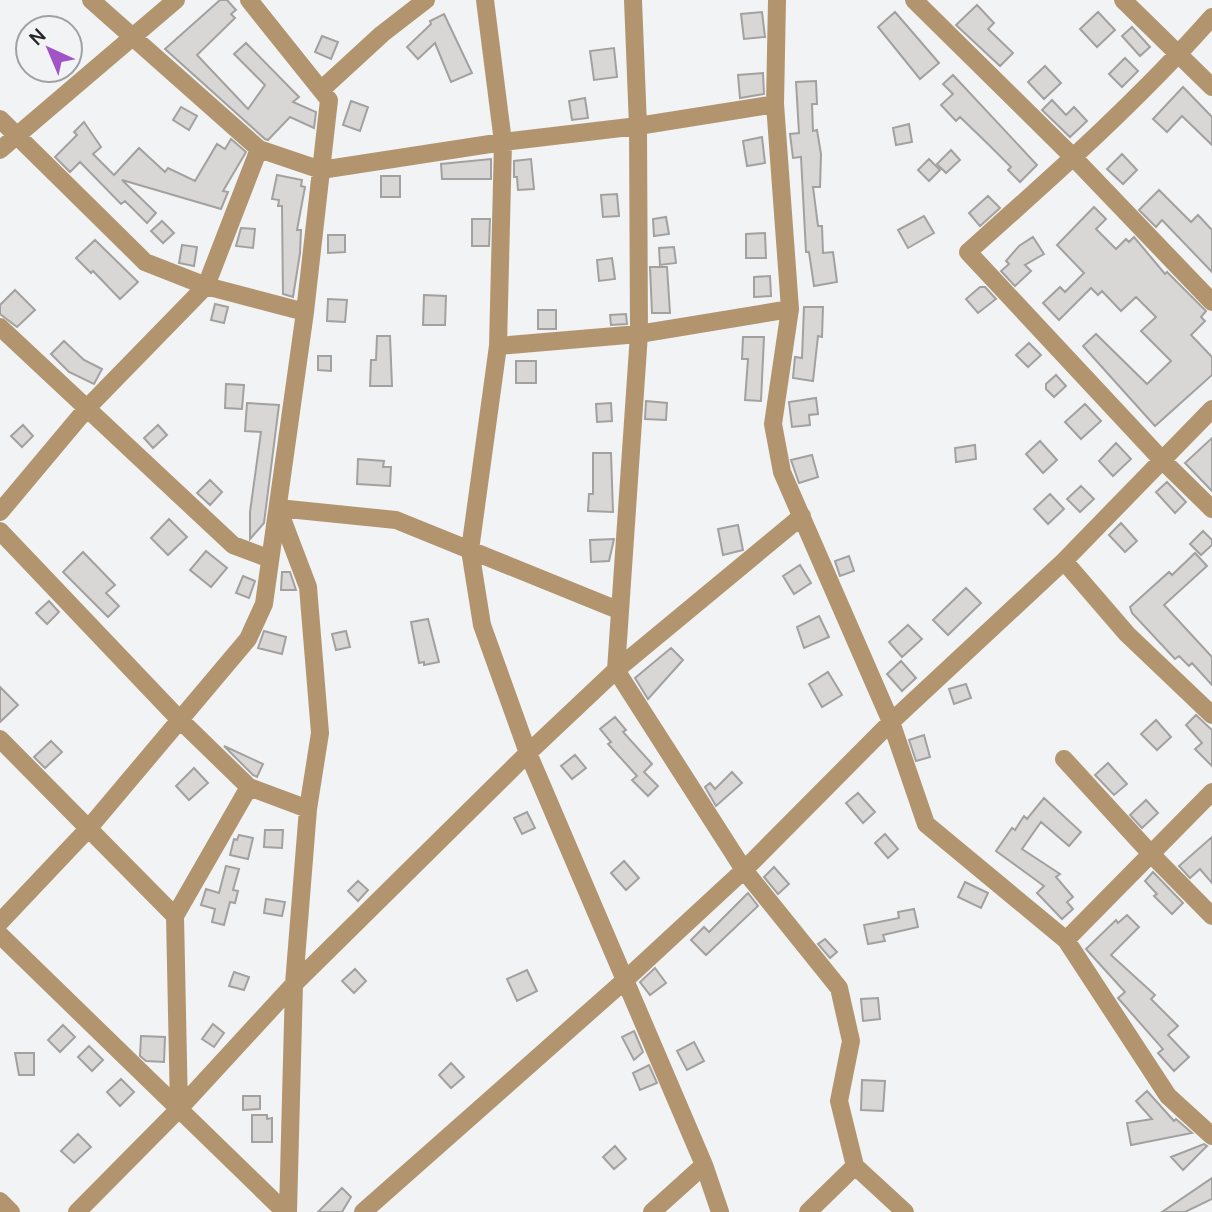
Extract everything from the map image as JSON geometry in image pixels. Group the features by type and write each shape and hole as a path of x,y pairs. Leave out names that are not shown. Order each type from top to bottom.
{"street":[{"path":"91,0 259,149 321,170 775,104"},
{"path":"0,150 176,0"},
{"path":"0,922 88,829 178,718 248,639 264,604 305,312 329,100 249,0"},
{"path":"321,90 382,34 426,0"},
{"path":"485,0 503,142 498,346 470,550 482,625 528,753 704,1165 720,1212"},
{"path":"632,0 638,126 639,334 618,610 616,670 744,870 839,988 850,1041 839,1101 855,1166 905,1212"},
{"path":"777,0 775,104 790,309 773,424 782,472 891,722 926,824 1066,940 1168,1096 1212,1136"},
{"path":"914,0 1074,158 1212,302"},
{"path":"1123,0 1212,87"},
{"path":"1212,17 1178,55 1074,158 968,252 1162,460 1212,509"},
{"path":"0,119 145,262 206,286 305,312"},
{"path":"0,512 88,407 206,286 259,149"},
{"path":"498,346 639,334 790,309"},
{"path":"0,327 233,545 270,559"},
{"path":"363,1212 624,981 744,870 891,722 1064,561 1212,409"},
{"path":"278,508 396,520 618,610"},
{"path":"278,508 308,587 320,733 308,809 294,984 287,1212"},
{"path":"77,1212 179,1109 294,984 528,753 616,670 802,516"},
{"path":"0,531 178,718 249,787 308,809"},
{"path":"1064,561 1127,634 1212,716"},
{"path":"0,739 175,916"},
{"path":"1064,758 1151,854 1212,916"},
{"path":"179,1109 175,916 249,787"},
{"path":"1066,940 1212,792"},
{"path":"0,935 287,1212"},
{"path":"652,1212 704,1165"},
{"path":"808,1212 855,1166"},
{"path":"0,1201 11,1212"}],"building":[{"path":"220,0 227,0 236,10 231,14 235,18 197,55 248,109 265,85 234,54 246,43 299,97 293,102 316,112 314,128 290,117 268,140 265,139 165,49"},
{"path":"977,5 994,23 988,29 1013,53 1000,66 956,25"},
{"path":"762,12 765,37 744,39 741,14"},
{"path":"895,12 939,63 920,79 878,27"},
{"path":"1098,12 1115,30 1097,47 1080,29"},
{"path":"444,14 472,73 451,82 435,43 418,59 407,47 431,24 430,21"},
{"path":"1132,27 1150,47 1140,56 1122,36"},
{"path":"322,36 338,42 331,59 315,52"},
{"path":"614,48 617,77 594,80 590,51"},
{"path":"1125,58 1138,71 1122,87 1109,74"},
{"path":"1045,66 1061,83 1044,99 1028,82"},
{"path":"763,73 764,94 740,98 738,75"},
{"path":"953,75 1037,165 1020,182 1008,170 1011,167 989,145 960,117 956,121 941,105 953,94 943,84"},
{"path":"816,81 817,104 812,104 813,131 817,130 821,154 820,187 813,187 818,226 822,226 823,253 833,252 837,282 814,286 809,252 806,252 801,157 793,158 790,134 799,133 796,82"},
{"path":"1183,87 1212,117 1212,145 1182,116 1167,132 1153,119"},
{"path":"585,98 588,118 572,120 569,101"},
{"path":"1052,100 1066,115 1074,107 1087,121 1070,137 1042,110"},
{"path":"351,101 368,107 360,131 343,125"},
{"path":"181,107 197,116 189,130 173,120"},
{"path":"84,122 101,147 93,154 114,175 139,148 165,172 168,168 195,181 217,144 225,149 231,139 246,152 223,191 228,192 221,209 122,180 156,213 147,223 125,201 121,204 80,162 70,172 55,157 77,135 74,132"},
{"path":"909,124 912,142 896,145 893,128"},
{"path":"762,137 765,163 747,166 743,141"},
{"path":"951,150 960,160 946,173 937,164"},
{"path":"1122,154 1137,170 1123,184 1107,169"},
{"path":"491,159 491,179 442,179 441,164"},
{"path":"531,159 534,189 518,190 517,177 514,177 514,161"},
{"path":"929,159 940,170 929,181 918,170"},
{"path":"277,175 302,180 301,186 305,187 297,230 301,230 300,253 293,297 283,294 282,206 278,206 279,200 272,199"},
{"path":"381,176 400,176 400,197 381,197"},
{"path":"1159,190 1191,222 1198,215 1212,230 1212,272 1162,220 1156,227 1139,210"},
{"path":"617,194 619,216 603,217 601,195"},
{"path":"988,196 1000,208 980,226 969,213"},
{"path":"1094,207 1106,219 1096,229 1116,249 1126,239 1129,242 1134,237 1165,274 1167,272 1206,311 1201,317 1205,321 1191,335 1212,357 1212,375 1155,426 1083,346 1096,334 1147,384 1171,361 1141,331 1156,317 1136,297 1121,311 1102,291 1098,295 1091,288 1059,320 1043,303 1060,287 1065,292 1084,273 1057,245"},
{"path":"924,216 934,233 908,248 898,230"},
{"path":"666,217 669,234 654,236 653,219"},
{"path":"472,219 490,219 489,246 472,246"},
{"path":"162,221 174,233 163,243 151,231"},
{"path":"241,228 255,229 253,248 236,246"},
{"path":"765,233 766,258 746,258 746,234"},
{"path":"328,235 345,235 345,252 328,253"},
{"path":"1033,237 1044,254 1025,265 1031,271 1015,286 1001,271 1009,264 1006,261 1019,246"},
{"path":"95,240 138,282 120,299 76,258"},
{"path":"182,245 197,247 194,266 179,263"},
{"path":"674,247 676,263 660,265 659,248"},
{"path":"612,258 615,279 599,281 597,260"},
{"path":"650,267 667,267 670,313 652,313"},
{"path":"770,276 771,296 754,297 754,277"},
{"path":"980,287 985,287 996,299 978,313 966,299"},
{"path":"15,290 35,310 17,327 0,314 0,305"},
{"path":"424,295 446,296 445,325 423,325"},
{"path":"328,299 347,300 345,322 327,321"},
{"path":"215,304 228,307 224,323 211,320"},
{"path":"804,307 823,307 822,337 818,336 813,381 793,378 795,357 802,358"},
{"path":"538,310 556,310 556,329 538,329"},
{"path":"626,314 627,324 611,325 610,315"},
{"path":"377,336 390,336 392,386 370,386 371,360 376,360"},
{"path":"743,337 764,337 761,401 745,400 748,359 742,359"},
{"path":"64,341 84,360 102,369 94,384 69,372 51,354"},
{"path":"1029,343 1041,355 1028,367 1016,355"},
{"path":"318,356 331,356 331,371 318,370"},
{"path":"516,361 536,361 536,383 516,383"},
{"path":"1056,375 1066,386 1054,397 1046,389 1046,384"},
{"path":"226,384 244,385 242,409 225,408"},
{"path":"816,398 818,414 809,415 810,425 792,427 789,402"},
{"path":"646,401 667,403 666,420 645,419"},
{"path":"247,403 279,405 264,523 250,539 250,512 261,432 245,431"},
{"path":"611,403 612,421 597,422 596,404"},
{"path":"1085,404 1101,421 1081,439 1065,422"},
{"path":"23,425 33,436 22,447 11,436"},
{"path":"158,425 167,435 153,448 144,438"},
{"path":"1212,438 1212,491 1185,463"},
{"path":"1040,441 1057,460 1043,473 1026,454"},
{"path":"1116,443 1131,459 1113,476 1099,461"},
{"path":"975,445 976,459 956,462 955,448"},
{"path":"593,453 611,453 613,512 588,511 589,494 593,494"},
{"path":"812,455 818,477 799,483 791,460"},
{"path":"358,459 384,461 383,467 391,467 390,486 357,484"},
{"path":"210,480 222,492 210,505 197,493"},
{"path":"1167,482 1186,502 1175,513 1156,492"},
{"path":"1081,486 1094,499 1080,512 1067,499"},
{"path":"1050,494 1064,509 1048,524 1034,509"},
{"path":"169,519 187,537 168,555 151,538"},
{"path":"1121,523 1137,541 1125,552 1109,535"},
{"path":"738,525 743,550 723,555 718,529"},
{"path":"1203,531 1212,540 1212,545 1201,555 1190,544"},
{"path":"614,539 609,561 591,562 590,540"},
{"path":"206,551 227,568 211,587 190,570"},
{"path":"83,552 115,585 106,593 119,606 108,617 63,572"},
{"path":"1195,553 1207,566 1164,605 1212,657 1212,685 1192,663 1189,666 1179,656 1175,659 1132,613 1130,607 1169,572 1172,575"},
{"path":"849,556 854,571 840,576 835,561"},
{"path":"800,565 811,583 794,594 783,576"},
{"path":"282,572 290,572 296,590 281,590"},
{"path":"243,576 255,581 249,598 236,593"},
{"path":"966,588 981,603 948,635 933,620"},
{"path":"49,601 59,612 47,624 36,613"},
{"path":"819,616 829,637 804,648 797,627"},
{"path":"428,619 439,662 424,665 424,662 419,663 411,622"},
{"path":"908,625 922,639 902,657 889,642"},
{"path":"264,631 286,637 282,654 258,648"},
{"path":"346,631 350,647 336,650 332,634"},
{"path":"671,648 683,660 648,699 635,678"},
{"path":"901,661 916,678 902,691 887,674"},
{"path":"828,672 842,695 822,707 809,684"},
{"path":"966,684 971,698 954,704 949,689"},
{"path":"0,687 18,705 0,722"},
{"path":"1196,715 1212,730 1212,766 1195,749 1202,743 1186,725"},
{"path":"615,717 626,730 623,732 652,764 644,772 658,786 648,796 632,780 637,776 608,744 611,742 600,729"},
{"path":"1156,720 1171,737 1157,750 1141,734"},
{"path":"924,735 930,757 916,761 909,740"},
{"path":"51,741 62,752 45,768 34,757"},
{"path":"224,746 263,764 257,777 253,775"},
{"path":"575,755 586,768 572,779 561,766"},
{"path":"1108,763 1127,784 1114,795 1095,775"},
{"path":"194,768 208,783 189,800 176,786"},
{"path":"732,772 742,783 716,806 705,787 710,783 715,789"},
{"path":"858,793 875,812 863,823 846,803"},
{"path":"1044,798 1081,832 1069,846 1041,822 1022,849 1060,874 1056,877 1073,897 1067,902 1073,909 1062,919 1037,893 1044,886 996,851 1012,828 1015,830 1024,816 1027,819"},
{"path":"1146,800 1158,813 1142,828 1130,815"},
{"path":"527,812 535,828 522,834 514,818"},
{"path":"265,830 283,830 282,848 264,847"},
{"path":"885,834 898,849 888,858 875,843"},
{"path":"239,835 253,838 248,859 230,855 234,839 237,840"},
{"path":"1212,837 1212,883 1200,869 1190,878 1179,866"},
{"path":"624,861 639,878 626,890 611,873"},
{"path":"226,866 239,869 233,890 238,891 235,903 230,902 224,925 212,922 215,909 201,905 206,889 219,893"},
{"path":"774,867 789,884 778,894 764,877"},
{"path":"1153,872 1183,903 1172,914 1154,896 1157,894 1145,881"},
{"path":"358,881 368,890 358,901 348,891"},
{"path":"965,882 988,893 981,908 958,897"},
{"path":"748,893 758,906 706,955 691,940 704,927 709,932"},
{"path":"266,899 285,902 282,916 264,913"},
{"path":"914,909 918,927 883,935 885,941 868,944 864,925 899,918 898,912"},
{"path":"1127,915 1139,927 1111,955 1155,995 1151,999 1178,1026 1168,1035 1189,1057 1174,1071 1158,1053 1163,1049 1118,998 1125,992 1086,949 1116,920 1118,923"},
{"path":"825,939 837,952 830,958 818,944"},
{"path":"655,968 666,983 650,995 640,982"},
{"path":"355,969 366,981 354,993 342,981"},
{"path":"527,970 537,991 517,1001 507,979"},
{"path":"234,972 249,977 244,990 229,986"},
{"path":"878,998 880,1019 863,1021 861,999"},
{"path":"213,1024 224,1033 214,1047 202,1039"},
{"path":"63,1025 75,1037 60,1052 48,1040"},
{"path":"634,1031 643,1052 634,1060 622,1037"},
{"path":"141,1036 165,1037 164,1062 146,1061 140,1056"},
{"path":"694,1042 704,1061 687,1070 677,1051"},
{"path":"89,1046 103,1060 92,1071 78,1057"},
{"path":"15,1053 34,1053 34,1075 19,1075"},
{"path":"451,1063 464,1077 451,1088 439,1075"},
{"path":"649,1065 657,1083 640,1090 633,1073"},
{"path":"121,1079 134,1092 120,1106 107,1092"},
{"path":"862,1080 885,1081 883,1111 861,1110"},
{"path":"1147,1091 1174,1121 1176,1119 1192,1133 1131,1145 1127,1123 1152,1119 1136,1101"},
{"path":"243,1096 260,1096 260,1109 243,1110"},
{"path":"252,1115 267,1115 267,1119 272,1118 272,1142 252,1142"},
{"path":"78,1134 91,1147 74,1163 61,1151"},
{"path":"1204,1144 1207,1146 1183,1170 1171,1157"},
{"path":"615,1146 626,1159 614,1169 603,1157"},
{"path":"1212,1178 1212,1199 1185,1212 1162,1212"},
{"path":"342,1188 351,1197 342,1212 318,1212"}]}
